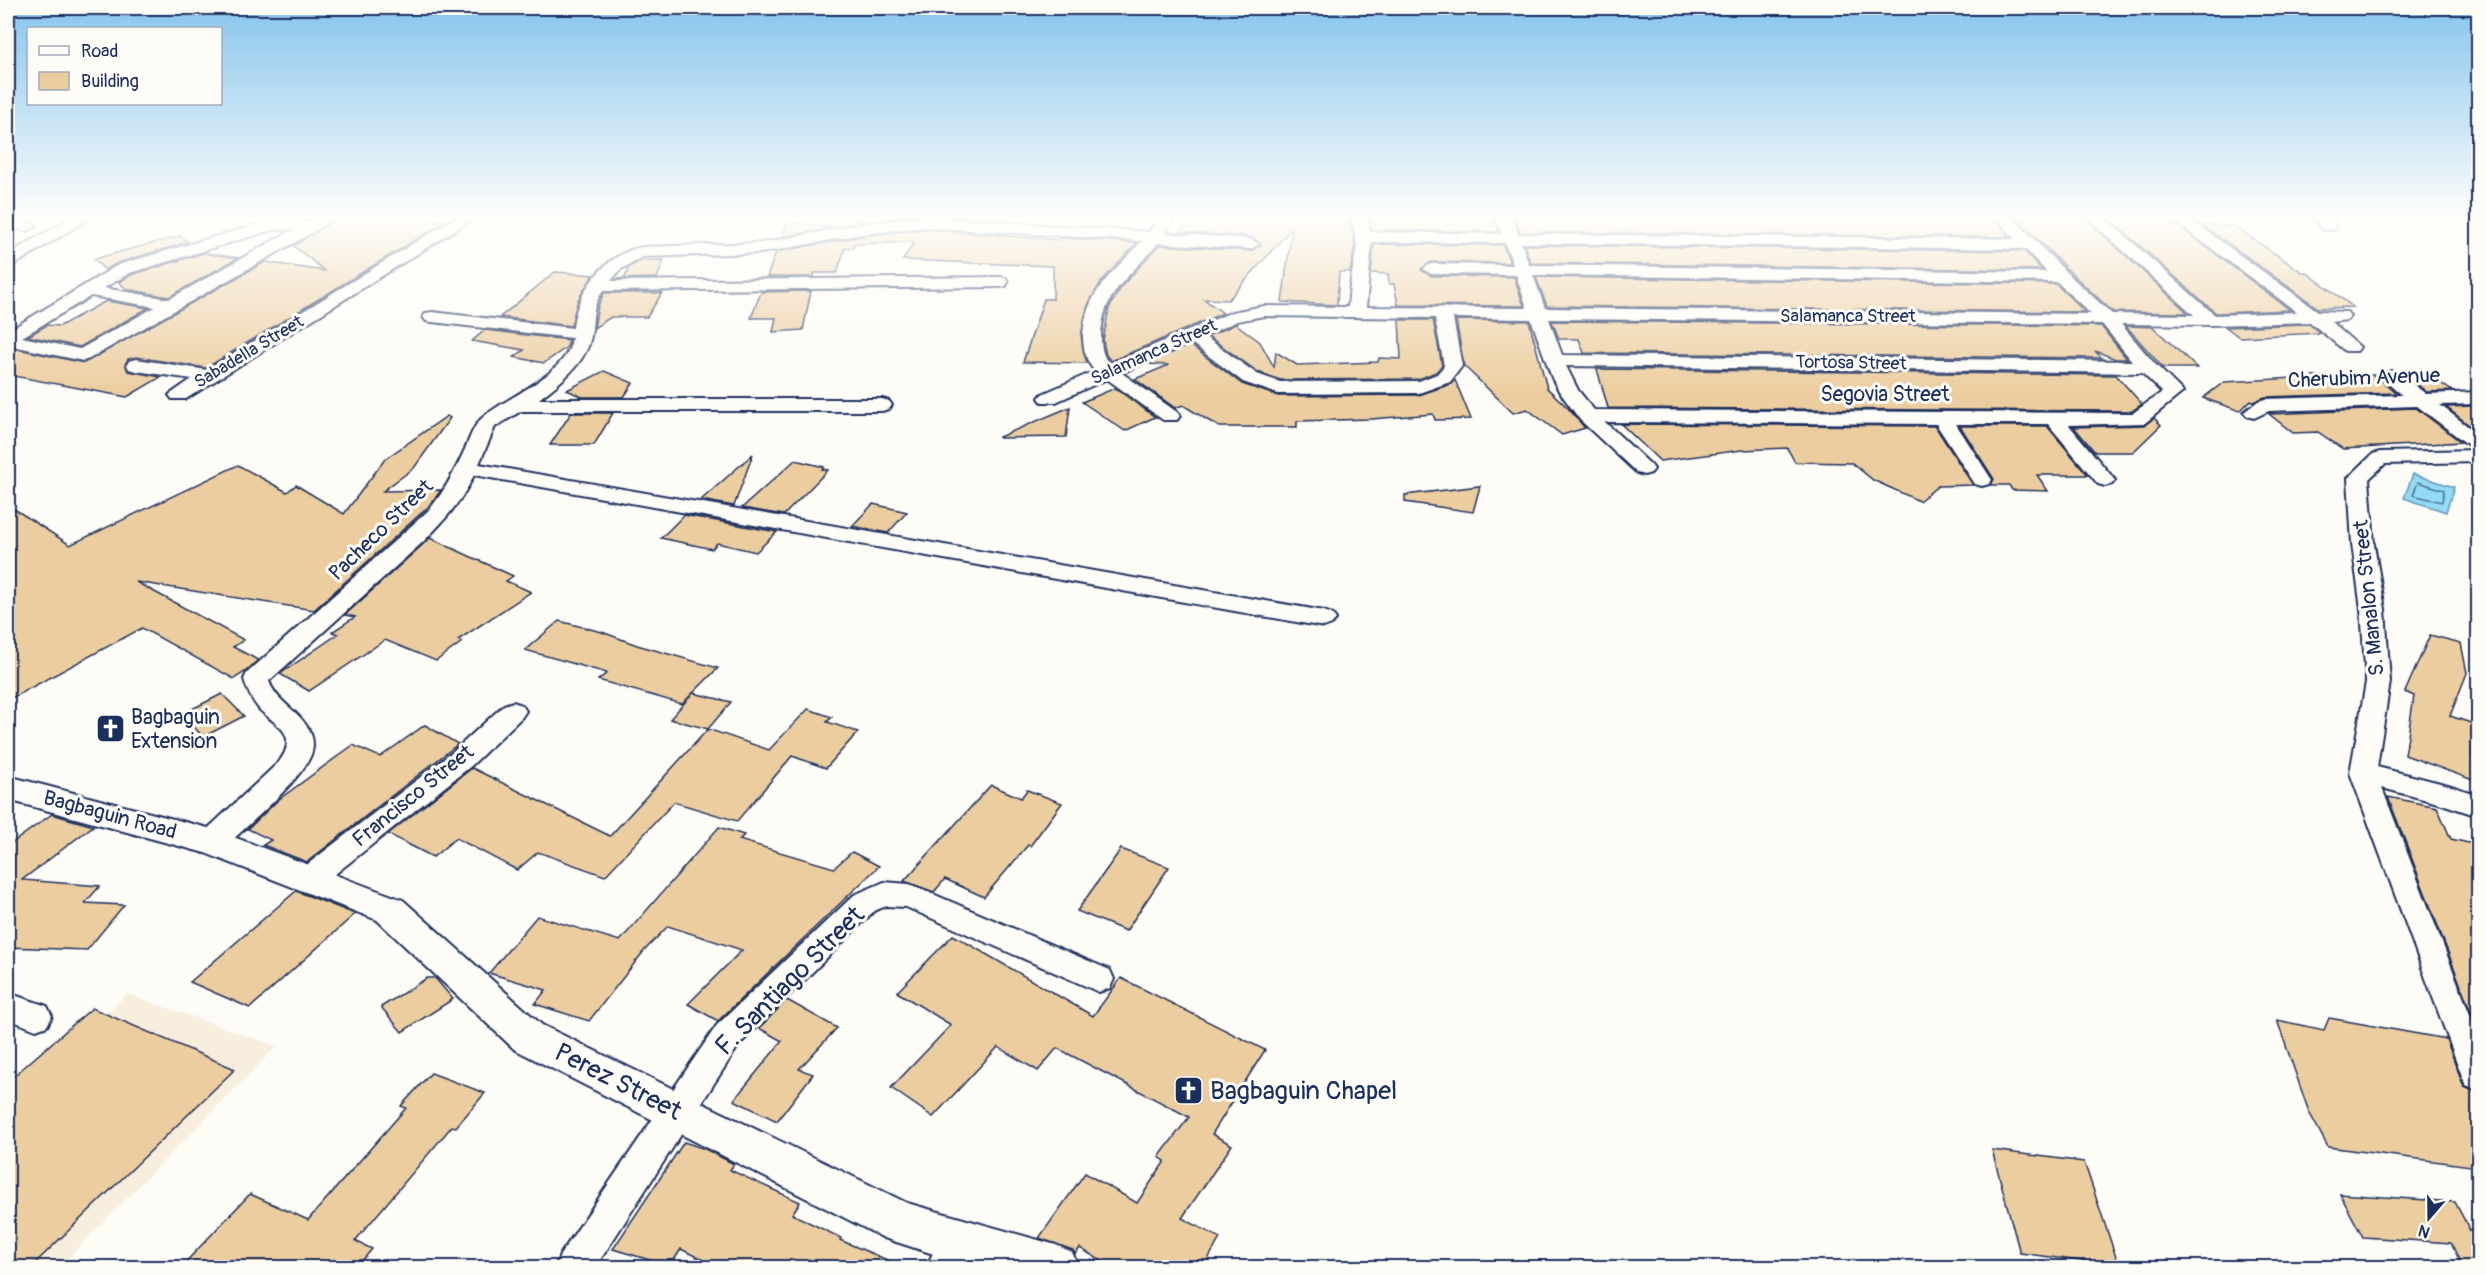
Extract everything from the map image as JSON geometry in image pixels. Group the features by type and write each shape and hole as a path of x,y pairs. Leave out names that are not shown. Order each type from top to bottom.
{"street":[{"path":"8,339 114,274"},
{"path":"8,339 82,355 225,274"},
{"name":"Sabadella Street","path":"179,395 376,274"},
{"name":"Pacheco Street","path":"212,842 288,770 302,747 297,732 257,690 256,679 279,656 416,536 456,491 469,468 481,434 488,424 513,405 534,394 566,366 580,344 583,313 596,286 607,274"},
{"path":"1116,274 1097,304 1092,339 1093,355 1108,373 1170,416"},
{"path":"1357,312 1361,274"},
{"path":"1526,274 1561,378 1572,398 1587,416 1644,469"},
{"path":"1869,274 2061,277"},
{"path":"2058,274 2106,318 2147,367"},
{"path":"2159,274 2211,320"},
{"path":"2256,274 2312,315 2351,347"},
{"path":"596,286 1000,282"},
{"path":"87,290 173,304"},
{"name":"Salamanca Street","path":"1049,398 1249,312 1286,310 1443,314 2211,320 2312,315 2341,316"},
{"path":"1191,335 1250,378 1278,388 1419,387 1441,381 1450,374 1453,366 1443,314"},
{"path":"432,317 580,334"},
{"name":"Tortosa Street","path":"1555,360 2147,367"},
{"path":"136,365 211,376"},
{"name":"Segovia Street","path":"1587,416 2138,419 2173,392 2147,367"},
{"path":"2391,377 2478,443"},
{"name":"Cherubim Avenue","path":"2254,412 2265,405 2478,398"},
{"path":"513,405 882,405"},
{"path":"1942,418 1982,480"},
{"path":"2054,419 2104,480"},
{"name":"S. Manalon Street","path":"2363,773 2378,682 2373,609 2363,544 2358,478 2380,458 2478,456"},
{"path":"469,468 1324,619"},
{"name":"Francisco Street","path":"310,879 462,759 513,711"},
{"path":"2363,773 2448,795 2478,806"},
{"path":"2363,773 2478,1076"},
{"name":"Bagbaguin Road","path":"8,788 212,842"},
{"name":"Perez Street","path":"212,842 390,910 528,1037 900,1223 951,1253 1056,1268"},
{"name":"F. Santiago Street","path":"573,1268 728,1035 864,903 884,894 909,896 1099,979"}],"shaded area":[{"path":"127,994 277,1046 59,1267 8,1267 8,1102"}],"water":[{"path":"2413,474 2454,487 2446,512 2404,498"}],"building":[{"path":"209,274 169,297 126,289 119,282 131,275"},
{"path":"243,274 359,274 206,368 136,357 128,359 125,364 128,371 161,377 127,397 8,375 8,347 84,363"},
{"path":"552,274 593,275 578,300 571,326 500,317"},
{"path":"626,274 658,274 657,278 616,279 625,278"},
{"path":"768,274 814,274 814,277 767,277"},
{"path":"1053,274 1108,274 1088,305 1081,336 1087,363 1023,362 1044,299 1053,299"},
{"path":"1132,274 1251,274 1228,300 1204,299 1223,313 1111,361 1106,355 1103,341 1109,308 1122,286"},
{"path":"1286,274 1339,274 1337,305 1282,302"},
{"path":"1388,274 1514,277 1524,306 1398,305 1394,284 1389,284"},
{"path":"2073,274 2146,274 2188,313 2113,312"},
{"path":"2172,274 2243,274 2290,310 2216,313"},
{"path":"2271,274 2309,274 2353,307 2318,308"},
{"path":"1536,277 2056,284 2085,312 1547,306"},
{"path":"811,291 803,330 773,332 776,318 751,318 761,292"},
{"path":"604,293 662,293 647,317 611,317 594,328 598,306"},
{"path":"106,301 148,308 80,347 28,336 47,325 60,326"},
{"path":"1399,320 1433,320 1442,365 1436,372 1419,379 1280,380 1258,372 1208,336 1236,324 1260,342 1274,367 1276,352 1297,365 1378,362 1379,358 1401,359"},
{"path":"1456,320 1529,321 1547,388 1585,428 1562,435 1527,409 1513,413 1464,366"},
{"path":"1552,321 2101,326 2127,359 2116,359 2095,351 2102,358 1584,353 1579,339 1559,339"},
{"path":"2309,324 2320,333 2239,337 2226,327"},
{"path":"2126,326 2153,327 2197,368 2163,368"},
{"path":"485,330 569,340 567,347 544,363 514,357 524,350 472,341"},
{"path":"1190,345 1242,384 1278,396 1419,395 1451,384 1455,380 1471,419 1435,420 1433,414 1371,419 1297,421 1297,427 1219,427 1183,405 1175,408 1135,379 1169,365 1146,364"},
{"path":"1597,369 2116,375 2142,404 2132,411 1608,408"},
{"path":"604,371 633,383 624,397 582,397 567,390"},
{"path":"2403,374 2428,374 2452,391 2427,392"},
{"path":"2381,375 2380,379 2396,393 2265,397 2254,402 2251,400 2240,411 2203,398 2224,382"},
{"path":"1115,388 1155,417 1125,431 1082,402"},
{"path":"2474,406 2478,410 2478,432 2446,407"},
{"path":"1070,407 1066,437 999,437"},
{"path":"2416,408 2461,442 2343,449 2318,432 2293,433 2269,414"},
{"path":"571,413 613,413 594,445 550,445"},
{"path":"447,416 450,418 414,468 383,491 441,490 439,493 428,507 314,610 136,582 244,640 233,647 258,660 245,672 234,679 142,628 8,700 8,505 70,545 238,465 287,492 296,485 344,514 385,459"},
{"path":"2154,418 2161,425 2133,452 2095,452 2074,427 2145,425"},
{"path":"1621,424 1935,426 1973,485 1938,486 1919,501 1873,480 1852,463 1795,462 1787,448 1742,450 1660,461"},
{"path":"1960,426 2047,426 2088,475 2037,475 2048,491 2012,490 2009,485 1991,485 1994,479"},
{"path":"753,454 734,506 701,500"},
{"path":"795,460 828,470 784,515 742,508"},
{"path":"1480,486 1473,512 1405,502 1405,495"},
{"path":"873,504 907,512 888,533 852,526"},
{"path":"684,515 777,532 756,552 717,543 712,549 661,538"},
{"path":"430,538 513,576 506,581 531,592 458,640 462,642 436,661 385,640 309,691 280,674 338,634 332,632 355,617 345,615"},
{"path":"559,621 718,668 682,704 598,680 607,673 525,650"},
{"path":"2430,635 2461,643 2467,673 2450,716 2477,725 2472,755 2478,757 2478,782 2405,755 2414,696 2405,692"},
{"path":"693,693 731,702 708,729 670,719"},
{"path":"222,694 244,716 203,737 182,714"},
{"path":"808,709 832,717 827,722 858,732 826,768 792,756 737,821 674,802 605,876 538,852 517,870 456,838 433,857 388,834 472,768 610,836 708,729 769,750"},
{"path":"425,725 458,744 307,862 263,845 271,840 248,829 278,800 353,745 380,757"},
{"path":"991,785 1021,798 1027,790 1062,803 1030,846 1028,845 984,897 945,879 934,892 904,881"},
{"path":"2388,797 2437,807 2451,839 2478,845 2478,1030"},
{"path":"52,814 93,826 22,880 100,886 85,903 124,905 87,950 8,947 8,846"},
{"path":"719,827 744,835 739,840 834,868 852,852 879,866 718,1021 688,1004 742,950 668,926 644,951 589,1021 535,1004 546,990 489,973 537,916 620,941"},
{"path":"1121,849 1169,867 1126,931 1077,911"},
{"path":"296,891 355,914 250,1008 190,982"},
{"path":"953,935 1093,1016 1121,978 1265,1050 1212,1134 1232,1145 1182,1218 1220,1238 1203,1268 1113,1268 1080,1248 1075,1254 1073,1250 1039,1238 1085,1173 1137,1203 1165,1161 1159,1157 1189,1117 1057,1048 1038,1071 998,1047 933,1117 891,1088 951,1025 897,992"},
{"path":"427,978 435,978 453,999 402,1032 381,1007"},
{"path":"787,1000 837,1028 799,1069 813,1074 777,1121 734,1100 782,1041 759,1028"},
{"path":"92,1008 235,1069 30,1268 8,1268 8,1081"},
{"path":"2329,1018 2446,1039 2464,1087 2478,1093 2478,1167 2328,1147 2309,1112 2277,1020 2324,1030"},
{"path":"431,1073 485,1093 456,1127 452,1126 355,1241 372,1249 356,1268 180,1268 250,1194 308,1220 406,1108 401,1106"},
{"path":"684,1142 705,1149 734,1164 730,1170 800,1202 792,1214 841,1238 840,1240 906,1268 719,1268 681,1249 670,1266 613,1249"},
{"path":"1992,1150 2084,1162 2119,1266 2020,1253"},
{"path":"2340,1194 2455,1202 2478,1246 2478,1268 2463,1268 2451,1243 2363,1237"}],"place":[{"name":"Bagbaguin Extension","path":"110,729"},
{"name":"Bagbaguin Chapel","path":"1189,1091"}]}
